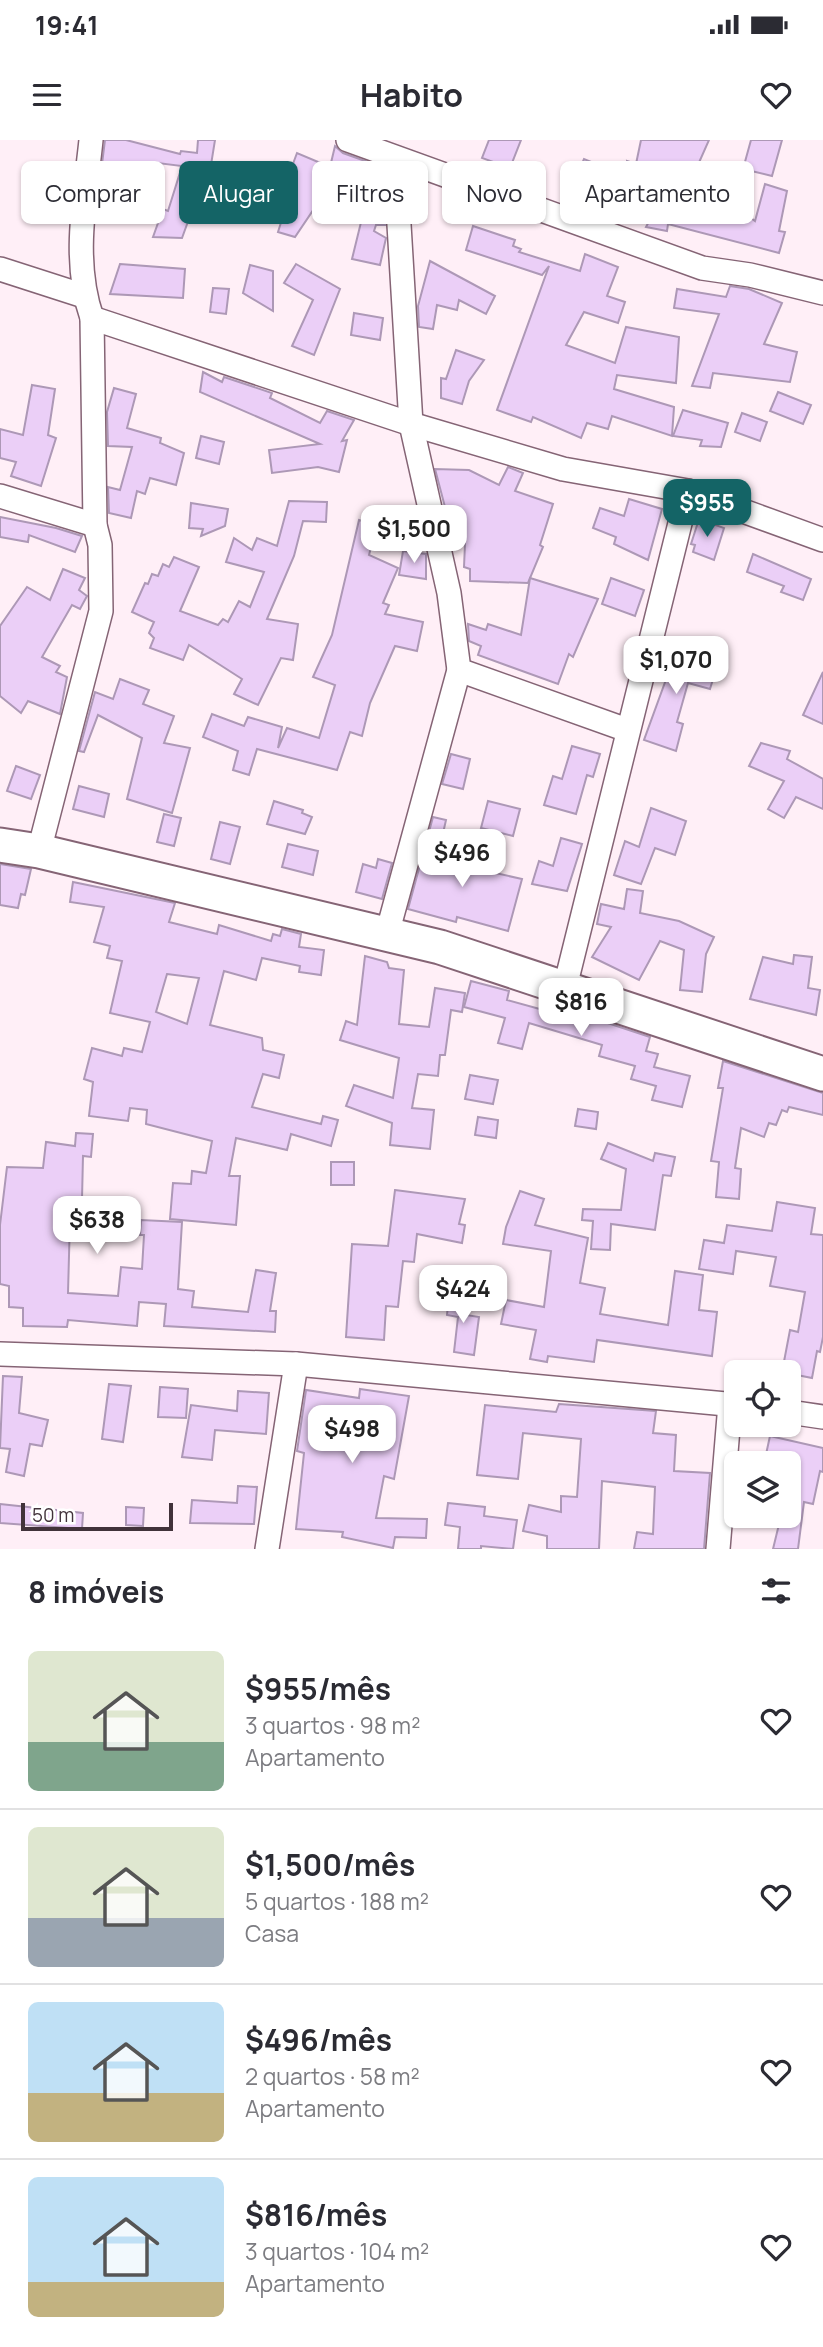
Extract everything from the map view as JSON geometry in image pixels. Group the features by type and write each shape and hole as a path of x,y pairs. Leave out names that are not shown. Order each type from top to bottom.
{"street":[{"path":"39,850 101,611 100,545 95,525 92,318 84,296 80,250 91,140"},
{"path":"358,142 395,158 702,268 750,275 823,293"},
{"path":"387,934 459,670 449,593 411,424 395,158"},
{"path":"0,269 84,296"},
{"path":"92,318 411,424 563,469 688,491 823,540"},
{"path":"565,987 626,730 688,491"},
{"path":"0,496 95,525"},
{"path":"459,670 626,730"},
{"path":"0,845 39,850 387,934 565,987 823,1074"},
{"path":"0,1354 296,1364 724,1403"},
{"path":"267,1549 296,1364"},
{"path":"801,1414 823,1417"},
{"path":"718,1549 730,1437"}],"building":[{"path":"105,140 126,140 180,154 181,151 197,153 198,140 215,140 212,161 179,161 179,166 165,164 165,161 102,161"},
{"path":"489,140 521,140 513,161 490,161 482,158"},
{"path":"641,140 709,140 700,161 637,161"},
{"path":"751,140 782,140 772,176 754,172 754,161 745,161"},
{"path":"335,146 343,153 365,161 331,161"},
{"path":"297,153 316,161 312,161 312,212 295,237 278,232 281,224 298,224 298,161 294,161"},
{"path":"179,176 179,224 187,224 182,238 153,237 158,224 165,224 165,210 168,211"},
{"path":"765,184 787,191 779,231 785,232 779,253 668,224 754,224"},
{"path":"361,224 385,224 376,225 374,231 386,238 380,265 352,259"},
{"path":"648,224 668,224 667,231 646,227"},
{"path":"473,226 515,240 513,246 521,249 519,252 580,271 585,254 618,267 607,296 625,302 618,323 584,312 566,345 615,363 626,327 679,337 676,383 617,375 614,389 674,407 672,436 612,416 608,429 587,423 581,438 533,417 531,422 497,410 549,266 542,275 466,250"},
{"path":"430,261 495,296 486,314 459,300 457,310 437,305 433,329 419,327 418,306"},
{"path":"120,264 185,269 183,298 110,294"},
{"path":"296,264 340,289 314,355 292,346 313,300 284,283"},
{"path":"250,265 273,271 273,311 243,293"},
{"path":"730,286 749,289 782,303 764,344 797,352 790,382 713,373 710,388 692,386 719,314 674,308 677,289 726,297"},
{"path":"213,288 229,289 226,314 210,312"},
{"path":"354,313 383,318 380,340 351,335"},
{"path":"456,350 484,360 469,381 462,404 441,398 441,378 446,379"},
{"path":"203,372 222,382 224,377 272,393 270,398 320,423 327,411 354,420 342,441 347,440 339,472 318,467 272,473 269,450 320,444 200,392"},
{"path":"32,385 55,389 48,435 56,438 41,486 11,476 16,462 0,458 0,429 23,435"},
{"path":"114,388 136,394 127,428 161,438 160,443 184,453 176,485 150,478 145,494 137,491 131,518 109,513 108,487 120,490 132,447 108,446 107,412"},
{"path":"778,392 811,405 803,424 770,411"},
{"path":"683,410 728,423 721,447 700,446 702,440 673,436"},
{"path":"742,413 767,422 760,441 735,432"},
{"path":"201,436 224,442 219,464 196,458"},
{"path":"508,467 523,473 515,491 553,504 540,545 543,547 528,583 470,581 470,569 464,567 465,544 455,545 435,469 469,470 499,485"},
{"path":"629,499 662,509 648,560 614,544 616,537 593,528 600,508 624,516"},
{"path":"289,501 327,502 326,522 303,521 294,556 267,619 298,624 293,660 281,658 258,705 234,694 242,679 189,645 183,660 150,648 154,638 149,633 154,622 132,612 145,583 148,584 152,574 158,576 163,564 169,567 174,557 199,567 180,611 218,625 223,619 228,622 239,601 250,607 264,572 226,562 234,538 252,550 257,538 277,546"},
{"path":"191,503 228,509 225,526 201,536 203,529 189,528"},
{"path":"0,517 82,536 75,552 29,535 28,542 0,537"},
{"path":"699,519 724,528 714,560 693,552 695,545 691,544"},
{"path":"359,520 377,525 369,555 398,568 383,603 389,605 385,614 423,622 417,651 395,646 370,703 362,736 350,732 337,770 257,749 249,775 233,770 238,751 203,737 212,714 244,726 248,717 282,727 278,748 287,728 319,738 335,685 313,677 332,635"},
{"path":"403,551 426,554 426,579 399,575"},
{"path":"753,554 811,579 803,600 781,592 784,586 747,572"},
{"path":"63,569 85,578 79,590 87,596 80,609 72,605 42,657 60,666 56,672 67,677 60,714 28,701 21,713 0,696 0,626 27,587 50,600"},
{"path":"530,578 598,599 573,657 569,654 558,684 478,655 481,646 469,641 468,624 486,630 488,624 521,635"},
{"path":"611,578 644,590 635,616 602,604"},
{"path":"669,646 687,652 686,656 717,666 710,689 688,683 677,722 683,724 676,751 644,740 668,674 661,671"},
{"path":"823,672 823,724 803,715"},
{"path":"120,679 149,690 143,704 174,716 164,743 190,748 172,813 127,799 142,738 98,715 84,752 79,751 95,692 113,699"},
{"path":"761,743 790,751 787,759 823,779 823,809 796,797 784,818 768,809 784,781 749,766"},
{"path":"572,746 600,754 593,777 587,775 576,814 544,805 553,776 562,779"},
{"path":"451,754 470,759 463,789 442,784"},
{"path":"16,766 40,775 31,799 7,791"},
{"path":"79,786 109,794 104,817 73,809"},
{"path":"274,801 303,810 302,813 312,817 305,834 267,824"},
{"path":"488,801 520,809 513,836 481,828"},
{"path":"651,808 686,821 675,855 655,848 641,884 614,875 625,841 639,847"},
{"path":"164,814 181,818 174,846 157,842"},
{"path":"433,817 446,820 437,860 522,879 508,931 457,917 456,922 408,909"},
{"path":"220,822 240,827 230,864 211,859"},
{"path":"561,838 582,844 567,891 532,884 539,861 553,866"},
{"path":"288,844 318,851 313,875 282,867"},
{"path":"378,859 392,863 382,899 356,892 363,864 376,868"},
{"path":"0,864 31,869 25,895 21,894 18,908 0,905"},
{"path":"73,882 175,903 169,922 217,934 219,925 271,941 273,934 280,936 282,929 301,934 299,947 324,950 321,975 299,972 300,966 262,958 256,980 224,971 210,1025 262,1038 263,1050 284,1055 279,1078 263,1074 252,1107 321,1124 323,1116 338,1120 331,1146 291,1134 287,1150 236,1138 229,1176 240,1176 236,1225 170,1219 173,1183 191,1184 192,1171 206,1173 212,1141 146,1124 147,1110 130,1108 128,1121 89,1116 93,1082 84,1079 92,1048 122,1056 124,1048 142,1052 150,1022 110,1013 122,961 107,958 110,946 94,942 104,907 70,902","holes":["167,974 199,978 187,1024 156,1012"]},
{"path":"627,889 643,891 640,913 679,921 714,937 706,954 702,992 680,990 684,950 660,941 639,980 592,957 611,927 597,924 601,904 624,909"},
{"path":"794,955 812,957 808,988 820,990 816,1015 750,999 763,957 793,964"},
{"path":"365,956 387,962 389,968 404,970 399,1024 429,1027 435,988 465,993 462,1012 451,1010 445,1055 440,1055 438,1076 418,1074 412,1108 434,1110 430,1149 390,1145 392,1123 346,1106 354,1085 393,1098 399,1058 340,1040 346,1021 357,1025"},
{"path":"471,981 509,991 507,1000 547,1011 550,1004 650,1037 646,1051 658,1054 654,1067 690,1076 682,1107 652,1100 656,1086 631,1079 635,1066 599,1056 602,1045 529,1023 522,1049 498,1043 505,1018 464,1007"},
{"path":"723,1061 823,1093 823,1115 789,1107 787,1112 782,1110 776,1125 769,1123 764,1137 741,1128 735,1168 741,1169 739,1199 716,1197 719,1162 711,1161 723,1088 718,1088"},
{"path":"470,1075 498,1080 493,1104 465,1099"},
{"path":"578,1109 598,1112 596,1129 575,1126"},
{"path":"478,1117 498,1120 496,1138 475,1135"},
{"path":"76,1133 93,1134 91,1157 83,1156 82,1199 112,1205 109,1225 70,1219 68,1293 118,1296 121,1267 142,1269 144,1235 140,1235 141,1220 182,1222 178,1289 194,1291 192,1307 248,1312 256,1270 276,1273 270,1311 276,1311 275,1332 164,1326 166,1304 139,1302 137,1326 68,1320 67,1327 23,1326 23,1308 9,1307 9,1286 0,1284 0,1225 7,1167 43,1168 46,1142 75,1146"},
{"path":"608,1143 653,1161 655,1153 675,1157 671,1176 663,1175 655,1230 611,1224 610,1250 591,1249 593,1221 582,1220 583,1209 621,1210 626,1169 601,1159"},
{"path":"331,1162 354,1162 354,1185 331,1185"},
{"path":"395,1190 465,1199 459,1224 465,1225 462,1243 417,1234 414,1262 403,1261 398,1307 386,1306 384,1340 346,1337 352,1244 388,1246"},
{"path":"520,1191 544,1199 535,1225 588,1238 580,1283 605,1288 600,1314 668,1325 675,1271 703,1275 699,1310 717,1312 712,1356 597,1340 594,1362 548,1356 547,1362 530,1359 536,1330 501,1324 506,1300 544,1307 551,1251 503,1244 506,1227"},
{"path":"777,1202 815,1208 811,1234 823,1235 823,1337 820,1352 817,1351 812,1378 801,1376 801,1360 784,1360 790,1330 798,1332 805,1292 770,1286 776,1257 736,1251 733,1274 699,1269 704,1240 724,1243 727,1225 772,1231"},
{"path":"449,1294 468,1296 466,1315 479,1317 474,1355 454,1352 458,1317 447,1315"},
{"path":"3,1376 22,1377 19,1413 48,1420 42,1446 30,1444 24,1476 6,1472 10,1449 0,1448"},
{"path":"109,1384 131,1386 123,1442 102,1439"},
{"path":"160,1387 188,1389 186,1418 158,1417"},
{"path":"360,1389 409,1396 394,1479 384,1476 376,1518 427,1519 426,1538 395,1537 393,1548 342,1537 343,1532 296,1529 304,1453 297,1451 306,1390 359,1398"},
{"path":"238,1391 269,1393 266,1434 215,1430 212,1460 182,1457 191,1405 237,1411"},
{"path":"559,1404 656,1411 653,1433 676,1435 674,1471 710,1473 704,1549 634,1549 637,1532 653,1534 655,1487 602,1481 599,1549 547,1549 547,1536 523,1531 529,1505 561,1512 561,1496 577,1497 581,1439 523,1433 518,1479 477,1475 485,1405 556,1412"},
{"path":"770,1437 823,1448 823,1472 820,1471 813,1504 804,1502 801,1526 801,1451 767,1451"},
{"path":"238,1486 257,1487 254,1524 190,1523 192,1500 237,1503"},
{"path":"448,1503 485,1507 484,1516 517,1520 513,1549 481,1546 481,1549 458,1549 460,1527 445,1525"},
{"path":"0,1504 83,1513 82,1529 0,1523"},
{"path":"126,1507 144,1508 143,1526 126,1525"},
{"path":"778,1528 801,1528 798,1549 773,1549"}]}
